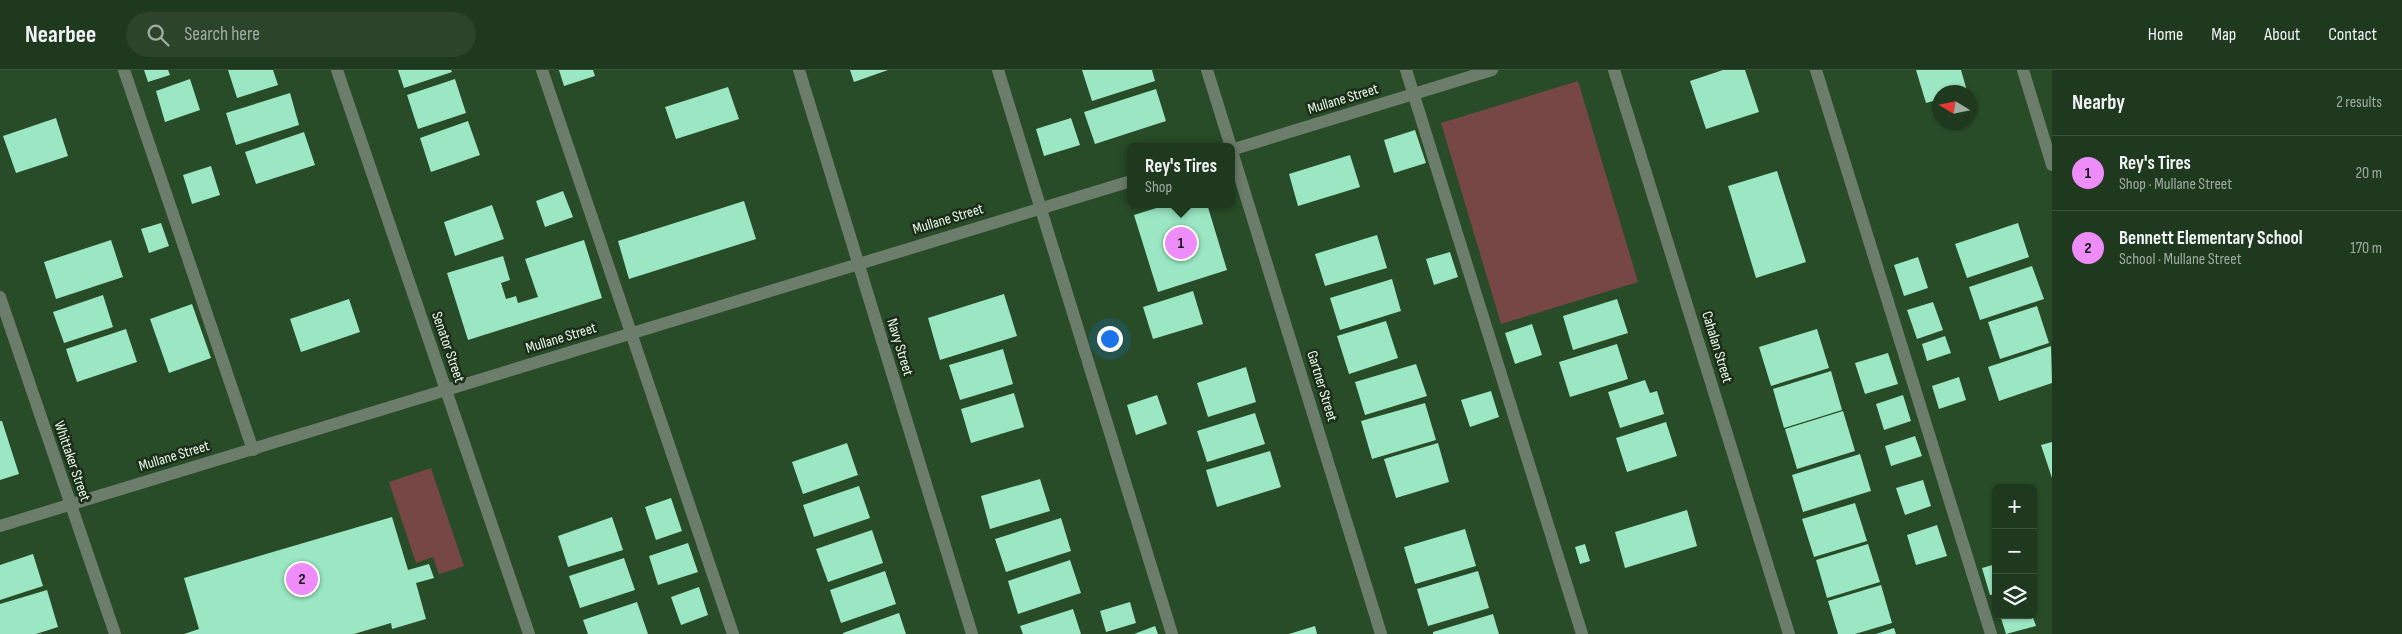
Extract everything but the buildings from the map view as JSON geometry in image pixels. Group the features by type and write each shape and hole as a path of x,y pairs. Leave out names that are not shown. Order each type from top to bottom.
{"street":[{"path":"124,70 253,450"},
{"name":"Senator Street","path":"337,70 529,634"},
{"path":"542,70 733,634"},
{"name":"Navy Street","path":"799,70 972,634"},
{"path":"998,70 1172,634"},
{"name":"Gartner Street","path":"1207,70 1229,143"},
{"path":"1406,70 1582,634"},
{"name":"Mullane Street","path":"1235,148 1492,70"},
{"name":"Cahalan Street","path":"1614,70 1789,634"},
{"path":"1816,70 1991,634"},
{"path":"2023,70 2052,165"},
{"name":"Gartner Street","path":"1235,162 1381,634"},
{"name":"Mullane Street","path":"0,526 1127,182"},
{"name":"Whittaker Street","path":"0,298 115,634"}],"shaded area":[{"path":"1578,81 1638,282 1501,324 1441,123"},
{"path":"431,468 464,566 439,574 433,557 416,563 389,482"}],"place":[{"name":"Rey's Tires","path":"1181,243"},
{"name":"Bennett Elementary School","path":"302,579"}]}
